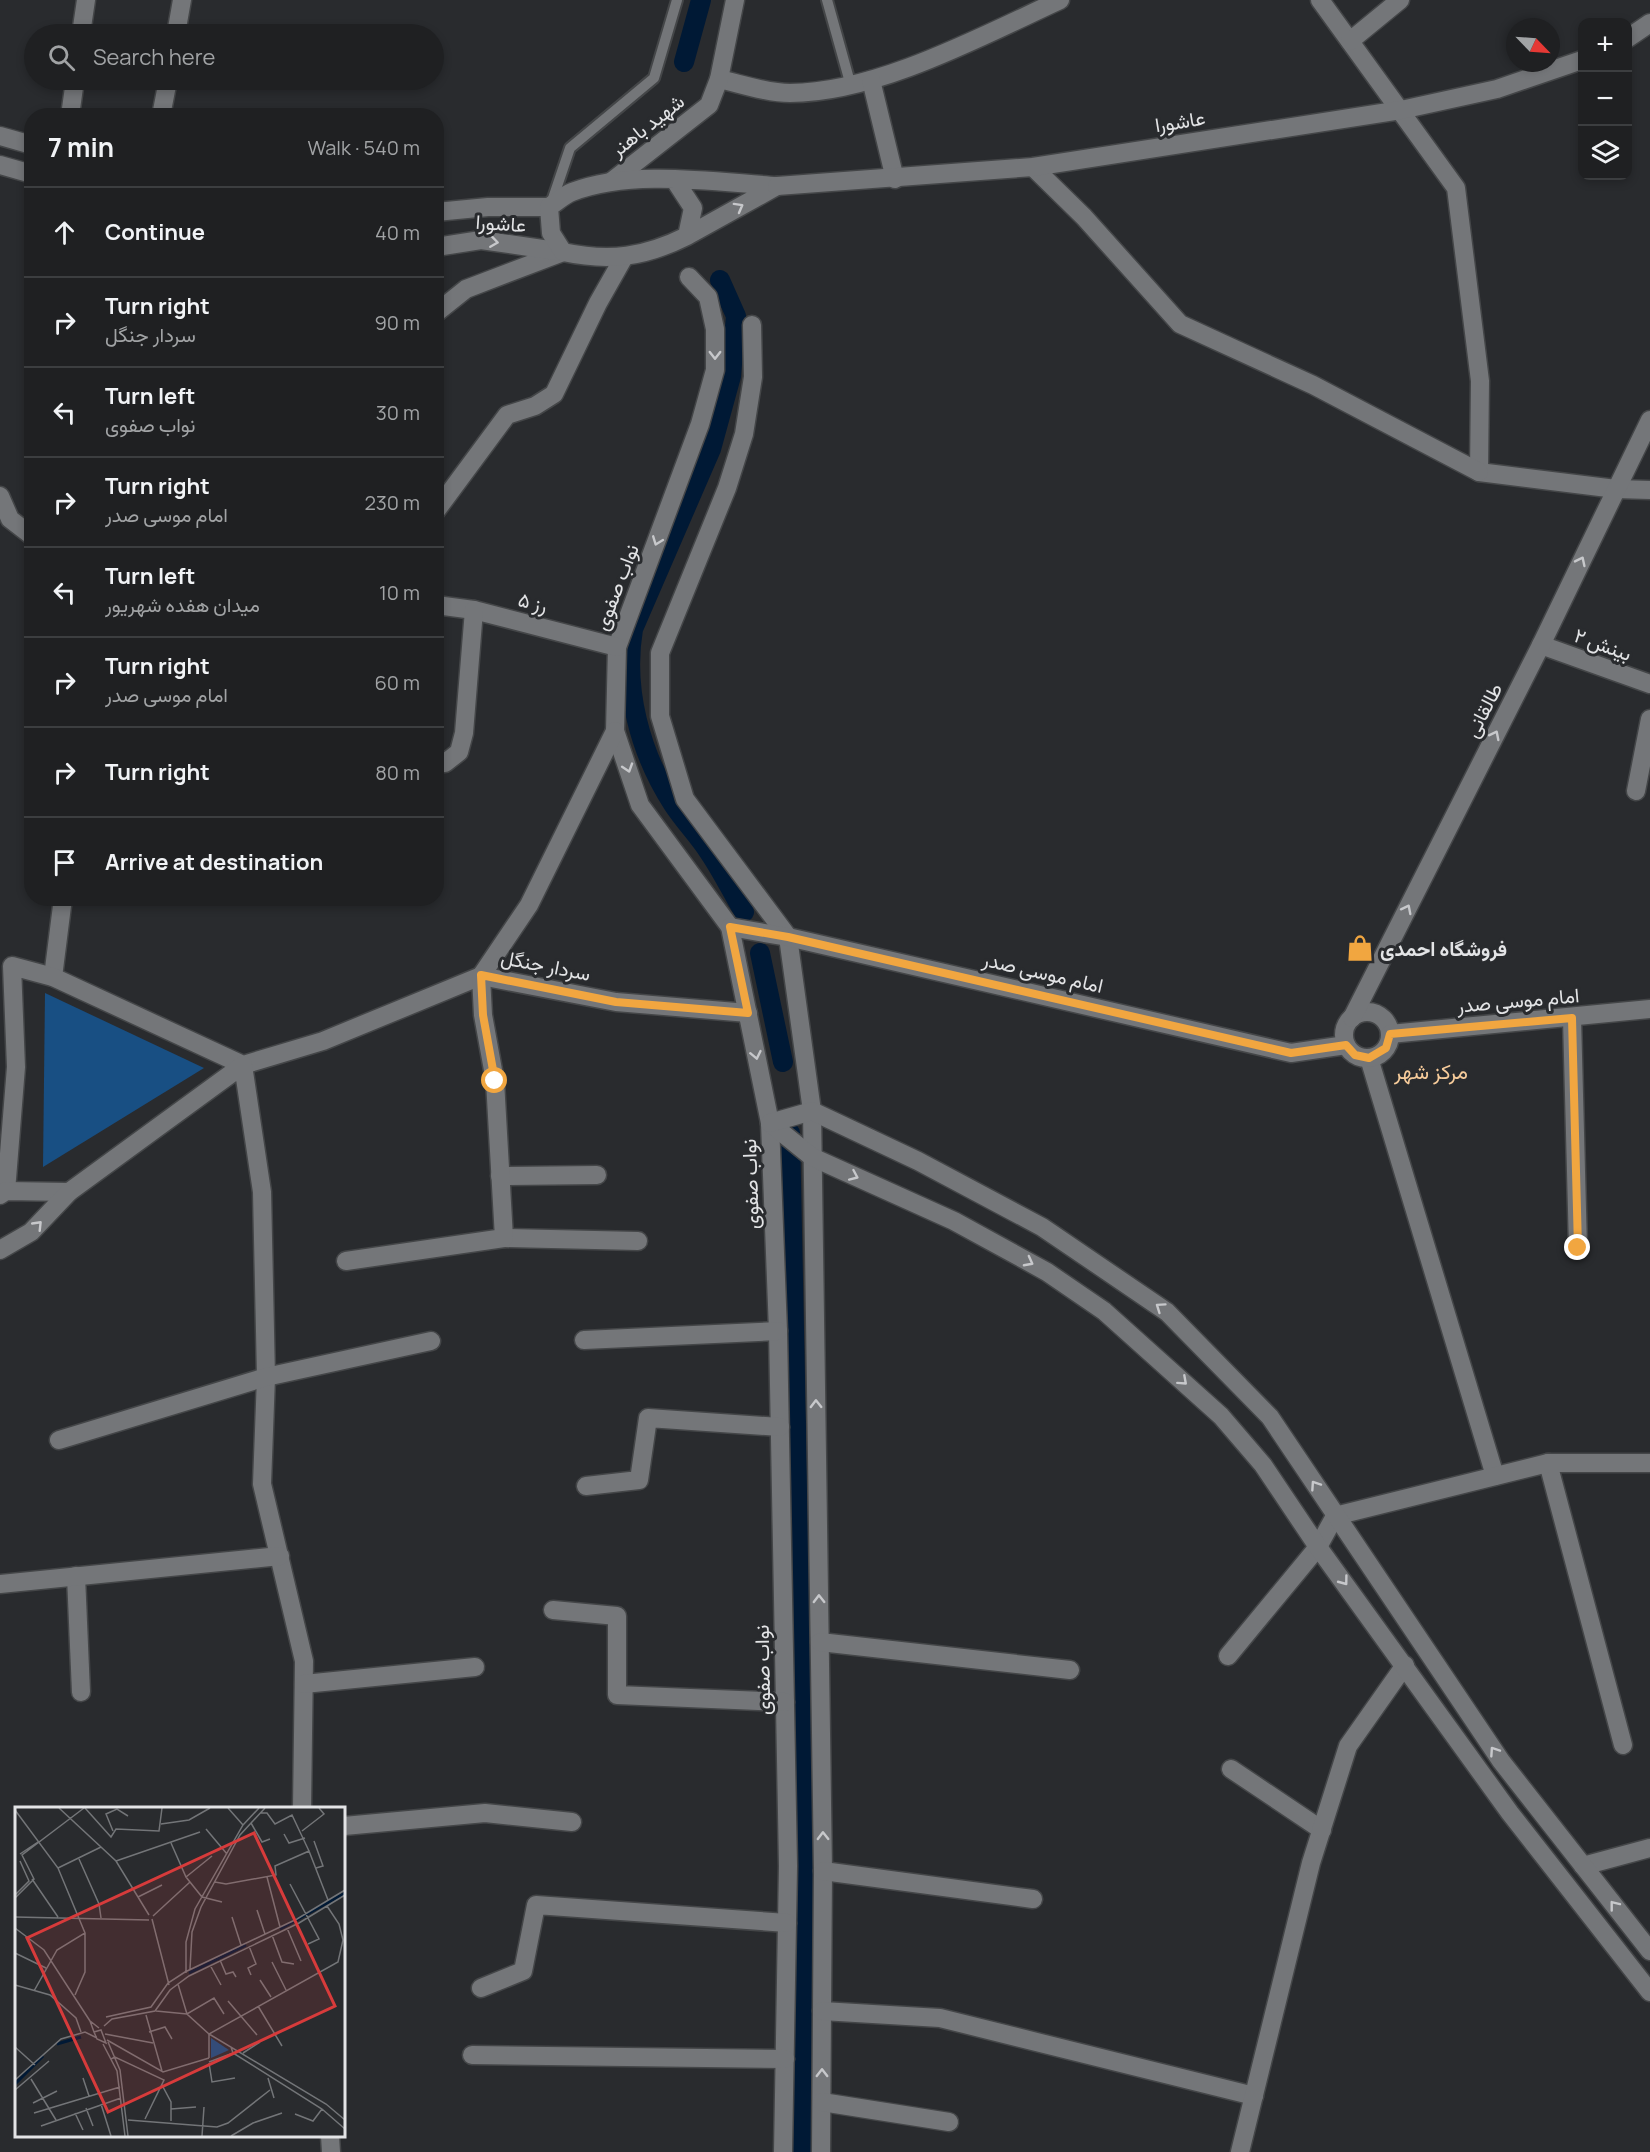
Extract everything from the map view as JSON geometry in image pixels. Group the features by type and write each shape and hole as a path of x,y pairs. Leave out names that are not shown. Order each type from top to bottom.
{"street":[{"path":"82,24 86,0"},
{"path":"178,24 183,0"},
{"name":"شهید باهنر","path":"612,181 710,105 735,0"},
{"path":"718,79 789,93 851,86 969,42 1060,0"},
{"path":"1320,0 1456,188 1480,381 1479,472"},
{"path":"1350,41 1400,0"},
{"path":"1632,35 1650,23"},
{"name":"عاشورا","path":"612,181 674,179 777,186 1034,167 1401,111 1497,89 1578,61"},
{"path":"871,80 895,179"},
{"path":"71,108 74,90"},
{"path":"163,108 166,90"},
{"path":"0,136 24,143"},
{"path":"0,165 24,172"},
{"path":"1034,167 1084,217 1180,324 1313,385 1479,472 1616,489 1650,490"},
{"path":"674,179 693,208 687,236"},
{"path":"444,307 466,290 563,252 551,233 549,207 570,193 612,181"},
{"name":"عاشورا","path":"444,246 481,240 590,257 624,257 667,246 777,186"},
{"name":"عاشورا","path":"444,211 488,207 549,207"},
{"path":"444,500 507,415 535,406 554,394 598,303 624,257"},
{"name":"نواب صفوی","path":"689,277 708,297 715,328 715,370 700,424 618,647 615,731 640,805 730,927 770,1123 778,1331 785,1702 787,1923 783,2152"},
{"path":"752,325 753,377 744,434 727,488 660,653 660,716 685,799 788,937 812,1111 823,1871 821,2152"},
{"name":"طالقانی","path":"1352,1018 1541,645 1650,420"},
{"path":"0,496 5,518 24,531"},
{"name":"رز ۵","path":"444,606 474,610 618,647"},
{"path":"444,764 459,752 464,733 474,610"},
{"name":"بینش ۲","path":"1541,645 1650,684"},
{"path":"1636,791 1650,718"},
{"path":"504,1238 495,1081 483,1015 481,975 529,905 615,731"},
{"path":"53,977 62,906"},
{"name":"امام موسی صدر","path":"730,927 788,937 1291,1053 1346,1045"},
{"path":"69,1192 3,1193 8,1062 6,964 53,977 243,1065 262,1192 266,1377 262,1484 304,1661 302,1807"},
{"name":"سردار جنگل","path":"0,1250 31,1232 69,1192 243,1065 323,1041 481,975 616,1002 748,1013"},
{"name":"امام موسی صدر","path":"1390,1034 1650,1009"},
{"path":"1365,1013 1379,1016 1390,1034 1386,1048 1369,1058 1355,1055 1346,1045 1345,1028 1352,1018 1365,1013"},
{"path":"1572,1018 1578,1248"},
{"path":"1369,1058 1496,1476"},
{"path":"770,1123 812,1111 918,1161 1042,1227 1167,1312 1270,1416 1501,1761 1650,1951"},
{"path":"770,1123 812,1157 954,1221 1047,1272 1104,1311 1221,1416 1263,1465 1318,1547 1510,1813 1650,1992"},
{"path":"501,1176 597,1175"},
{"path":"346,1261 504,1238 638,1241"},
{"path":"584,1340 778,1331"},
{"path":"59,1440 266,1377 431,1341"},
{"path":"586,1486 639,1480 648,1419 780,1427"},
{"path":"1548,1463 1623,1745"},
{"path":"1228,1656 1318,1547 1335,1516 1548,1463 1650,1463"},
{"path":"0,1584 280,1556"},
{"path":"76,1576 81,1692"},
{"path":"554,1610 617,1616 617,1695 785,1702"},
{"path":"820,1642 1070,1670"},
{"path":"1240,2152 1322,1830 1348,1746 1405,1665"},
{"path":"304,1684 475,1667"},
{"path":"1231,1769 1322,1830"},
{"path":"345,1826 485,1813 572,1822"},
{"path":"1583,1866 1650,1848"},
{"path":"823,1871 1032,1899"},
{"path":"481,1988 523,1971 536,1905 787,1923"},
{"path":"822,2011 940,2018 1254,2096"},
{"path":"472,2055 785,2059"},
{"path":"822,2102 949,2122"},
{"path":"330,2137 331,2152"}],"lane":[{"path":"549,207 570,148 654,78 677,0"},
{"path":"827,0 851,86"}],"shaded area":[{"path":"45,993 204,1068 43,1167"}],"waterway":[{"path":"684,62 701,0"},
{"path":"720,280 736,316 731,376 711,449 633,629 630,674 637,720 651,764 673,804 714,859 744,912"},
{"path":"760,953 783,1062"},
{"path":"790,1133 805,1870 801,2152"}],"place":[{"name":"فروشگاه احمدی","path":"1360,948"}],"district":[{"name":"مرکز شهر","path":"1431,1071"}],"route":[{"path":"495,1081 483,1015 481,975 616,1002 748,1013 730,927 788,937 1291,1053 1346,1045 1355,1055 1369,1058 1376,1057 1386,1048 1390,1034 1572,1018 1578,1248"}]}
